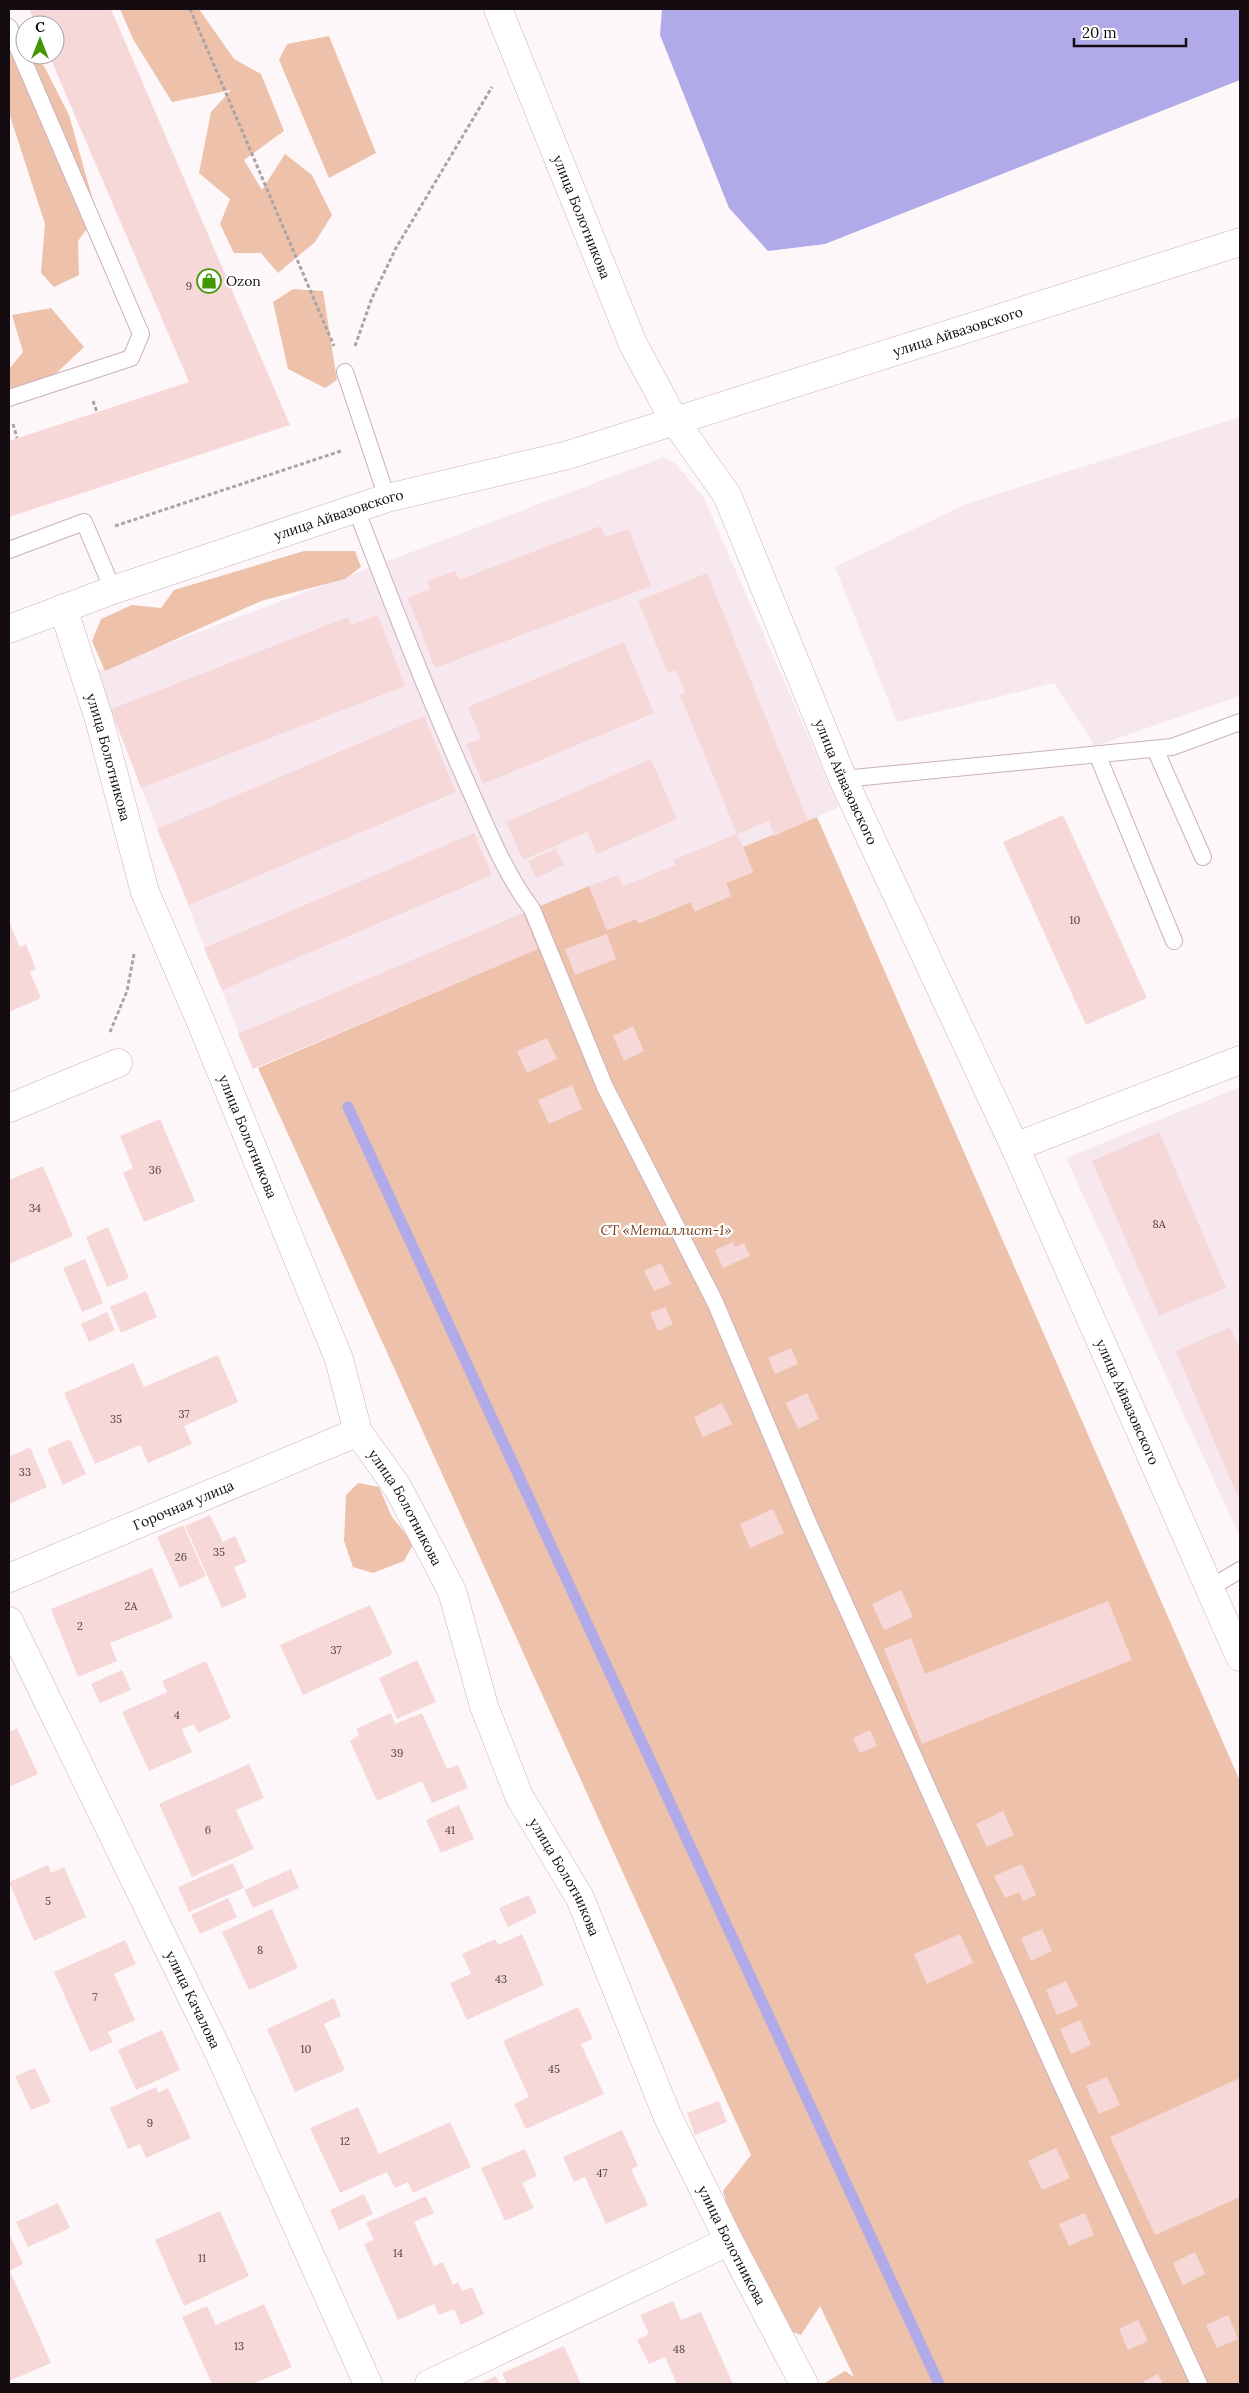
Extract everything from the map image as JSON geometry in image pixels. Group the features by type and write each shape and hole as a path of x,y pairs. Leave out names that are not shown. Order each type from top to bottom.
{"street":[{"name":"улица Болотникова","path":"498,9 633,344 674,420"},
{"name":"улица Айвазовского","path":"9,629 113,590 387,498 568,455 1240,242"},
{"name":"улица Айвазовского","path":"674,420 727,495 843,779 1015,1148 1240,1657"},
{"name":"улица Болотникова","path":"62,608 99,718 145,892 198,1015 339,1359 358,1432 398,1488 452,1592 484,1706 519,1796 580,1898 667,2115 729,2241 804,2384"},
{"path":"1015,1148 1240,1060"},
{"path":"9,1108 106,1068"},
{"name":"Горочная улица","path":"9,1578 358,1432"},
{"name":"улица Качалова","path":"9,1621 220,2055 368,2384"},
{"path":"429,2384 729,2241"}],"lane":[{"path":"9,27 140,334 131,358 9,398"},
{"path":"345,372 387,498"},
{"path":"356,509 429,696 478,808 520,893 532,909 605,1087 715,1302 812,1531 1058,2077 1199,2384"},
{"path":"9,550 84,522 113,590"},
{"path":"843,779 1172,747 1240,722"},
{"path":"1155,749 1203,857"},
{"path":"1097,754 1174,940"},
{"path":"1210,1588 1240,1570"}],"path":[{"path":"190,9 345,372"},
{"path":"345,372 372,298 396,248 515,48"},
{"path":"90,534 368,442"},
{"path":"106,1068 126,992 135,946"}],"shaded area":[{"path":"662,9 1240,9 1240,80 825,244 768,251 729,208 660,35"},
{"path":"1240,417 1240,696 1095,746 1054,683 897,722 835,567 966,504"},
{"path":"664,457 676,464 704,498 839,807 774,836 753,872 726,883 731,896 694,911 690,902 638,923 636,919 607,930 589,887 538,949 253,1069 95,671"},
{"path":"1240,1087 1240,1537 1066,1158"}],"green space":[{"path":"120,9 199,9 234,59 261,74 284,131 244,160 262,190 285,154 312,175 332,215 315,242 278,273 261,253 234,253 220,224 230,199 199,173 211,112 231,90 172,102 133,39"},
{"path":"329,36 376,153 329,178 279,60 287,44"},
{"path":"9,38 15,44 15,65 44,66 69,115 97,215 78,241 79,275 54,287 41,273 45,224 9,113"},
{"path":"293,289 323,291 337,380 325,388 288,369 273,302"},
{"path":"51,308 84,347 26,402 9,390 9,369 23,352 12,315"},
{"path":"304,551 355,551 361,567 345,579 261,601 105,671 92,641 101,619 132,605 161,608 174,590"},
{"name":"СТ «Металлист-1»","path":"817,817 1240,1781 1240,2384 823,2384 845,2371 854,2377 820,2306 801,2335 787,2330 744,2261 723,2191 751,2155 258,1068 537,949 523,913 589,886 607,930 636,919 639,923 691,902 695,911 731,896 726,883 753,872 743,847"},
{"path":"358,1483 379,1487 392,1517 414,1543 404,1561 373,1573 353,1567 344,1541 346,1495"}],"building":[{"path":"29,9 111,9 290,425 9,517 9,441 189,382 53,65 65,65 65,15 32,15"},
{"path":"601,526 605,537 629,529 651,586 435,668 408,598 430,589 427,581 455,571 459,580"},
{"path":"707,573 808,821 774,836 769,821 737,834 680,695 685,693 676,670 668,673 638,601"},
{"path":"378,615 405,686 141,788 111,709 348,617 351,625"},
{"path":"624,642 654,713 483,784 466,744 481,739 468,707"},
{"path":"424,716 456,792 189,905 157,829"},
{"path":"651,759 677,819 597,854 587,832 523,860 506,822"},
{"path":"1063,815 1147,998 1086,1025 1003,842"},
{"path":"474,833 492,875 222,990 204,948"},
{"path":"737,834 753,872 726,883 731,896 694,911 691,902 638,923 636,919 607,930 589,886 618,875 623,886 676,865 673,860"},
{"path":"556,848 564,865 536,878 528,861"},
{"path":"523,913 538,949 253,1069 238,1034"},
{"path":"9,922 20,947 26,944 36,969 30,972 41,998 9,1012"},
{"path":"607,934 616,959 575,975 565,949"},
{"path":"633,1026 644,1051 624,1061 613,1036"},
{"path":"547,1038 557,1059 527,1073 517,1051"},
{"path":"572,1085 582,1109 549,1124 538,1100"},
{"path":"160,1119 195,1201 144,1222 123,1173 133,1168 120,1136"},
{"path":"1159,1132 1226,1288 1159,1316 1092,1161"},
{"path":"43,1166 73,1236 9,1264 9,1180"},
{"path":"108,1227 129,1278 107,1287 86,1237"},
{"path":"733,1242 735,1247 744,1243 750,1256 723,1268 715,1250"},
{"path":"85,1259 103,1303 82,1312 63,1268"},
{"path":"661,1263 671,1284 654,1291 644,1271"},
{"path":"146,1291 157,1317 121,1333 110,1307"},
{"path":"665,1307 673,1324 658,1331 650,1313"},
{"path":"107,1312 115,1330 89,1342 81,1324"},
{"path":"1230,1327 1240,1350 1240,1502 1176,1351"},
{"path":"791,1348 798,1364 775,1374 768,1358"},
{"path":"218,1355 238,1402 184,1426 192,1444 148,1463 140,1445 95,1464 64,1393 133,1363 144,1387"},
{"path":"807,1393 819,1419 798,1429 786,1403"},
{"path":"722,1403 732,1424 703,1437 694,1417"},
{"path":"70,1439 86,1474 63,1485 47,1449"},
{"path":"30,1447 47,1487 9,1504 9,1457"},
{"path":"773,1509 784,1533 750,1548 740,1524"},
{"path":"210,1515 223,1542 235,1536 247,1562 234,1567 247,1597 222,1608 185,1526"},
{"path":"183,1525 206,1576 180,1588 157,1537"},
{"path":"152,1568 173,1618 110,1643 117,1661 78,1677 51,1609"},
{"path":"901,1590 913,1617 884,1630 872,1604"},
{"path":"1108,1601 1132,1660 922,1744 884,1649 911,1638 925,1674"},
{"path":"370,1605 393,1654 303,1695 280,1645"},
{"path":"417,1660 436,1702 397,1719 379,1678"},
{"path":"206,1661 231,1718 198,1733 194,1724 182,1729 192,1752 149,1771 122,1712 167,1692 162,1681"},
{"path":"122,1670 131,1690 100,1703 91,1684"},
{"path":"391,1713 395,1724 422,1713 447,1769 458,1765 468,1788 432,1803 422,1781 377,1801 350,1741 359,1735 356,1729"},
{"path":"17,1728 38,1774 9,1787 9,1732"},
{"path":"870,1730 877,1746 860,1753 853,1738"},
{"path":"249,1764 264,1798 236,1810 254,1849 192,1877 159,1804"},
{"path":"459,1805 474,1839 441,1853 426,1820"},
{"path":"1003,1811 1014,1835 987,1847 976,1824"},
{"path":"233,1863 244,1888 189,1912 178,1887"},
{"path":"1022,1864 1036,1895 1023,1901 1019,1892 1005,1898 994,1876"},
{"path":"48,1865 51,1873 64,1867 86,1917 34,1941 9,1882"},
{"path":"291,1869 299,1888 253,1908 244,1890"},
{"path":"529,1895 537,1913 508,1927 499,1908"},
{"path":"228,1898 237,1917 200,1934 191,1915"},
{"path":"272,1909 298,1968 249,1990 222,1932"},
{"path":"1042,1929 1052,1951 1031,1961 1021,1938"},
{"path":"522,1934 544,1985 467,2020 450,1983 471,1974 462,1954 495,1939 498,1945"},
{"path":"960,1934 973,1963 927,1984 914,1954"},
{"path":"125,1940 136,1964 114,1974 135,2020 108,2032 113,2042 90,2052 54,1972"},
{"path":"1066,1981 1078,2006 1057,2015 1046,1990"},
{"path":"334,1998 341,2016 324,2024 345,2070 295,2092 267,2029"},
{"path":"578,2007 593,2039 581,2044 604,2094 526,2129 514,2104 529,2097 503,2041"},
{"path":"1080,2020 1091,2045 1071,2054 1060,2029"},
{"path":"162,2030 180,2070 136,2090 118,2050"},
{"path":"35,2068 51,2102 31,2110 15,2076"},
{"path":"1107,2077 1120,2105 1099,2114 1086,2086"},
{"path":"1240,2078 1240,2197 1155,2235 1110,2137"},
{"path":"156,2087 158,2093 168,2088 191,2138 146,2158 140,2144 128,2149 110,2108"},
{"path":"719,2101 727,2122 695,2135 687,2113"},
{"path":"358,2107 379,2154 450,2122 471,2167 413,2193 408,2182 395,2188 387,2172 340,2193 310,2128"},
{"path":"622,2130 638,2166 631,2169 648,2205 606,2224 585,2177 574,2182 563,2157"},
{"path":"1056,2148 1070,2178 1042,2190 1028,2161"},
{"path":"525,2149 537,2176 522,2183 534,2208 505,2221 481,2168"},
{"path":"364,2194 373,2214 339,2230 330,2210"},
{"path":"426,2196 434,2213 414,2222 434,2266 443,2262 453,2285 458,2282 462,2291 472,2287 484,2314 461,2325 454,2309 439,2315 434,2304 398,2320 364,2244 374,2240 366,2223"},
{"path":"58,2203 70,2228 28,2247 16,2222"},
{"path":"220,2211 249,2276 184,2306 155,2240"},
{"path":"1085,2213 1094,2235 1069,2246 1059,2224"},
{"path":"9,2233 23,2264 10,2271 51,2363 9,2381"},
{"path":"1195,2252 1205,2274 1183,2285 1173,2263"},
{"path":"673,2301 681,2320 701,2312 733,2384 677,2384 665,2357 649,2364 637,2340 649,2334 640,2315"},
{"path":"264,2304 292,2367 253,2384 212,2384 182,2317 207,2306 216,2325"},
{"path":"1228,2315 1238,2339 1217,2348 1206,2325"},
{"path":"1138,2320 1148,2341 1128,2350 1119,2329"},
{"path":"564,2346 581,2384 507,2384 502,2373"},
{"path":"1158,2374 1163,2384 1145,2384 1144,2381"},
{"path":"496,2376 500,2384 478,2384"}],"waterway":[{"path":"348,1107 939,2384"}],"place":[{"name":"Ozon","path":"209,281"}]}
